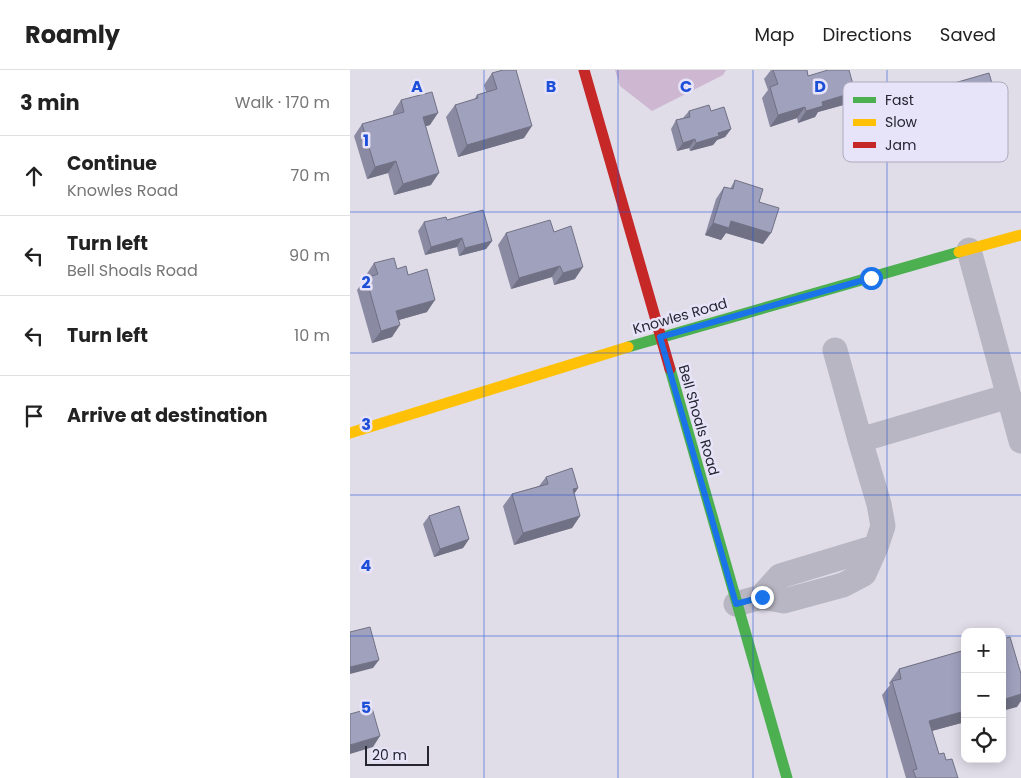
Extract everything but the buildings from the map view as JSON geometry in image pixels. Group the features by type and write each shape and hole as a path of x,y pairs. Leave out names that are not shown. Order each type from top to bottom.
{"main road":[{"name":"Bell Shoals Road","path":"584,70 787,778"},
{"name":"Knowles Road","path":"350,433 660,337 1021,235"}],"street":[{"path":"968,250 1021,441"},
{"path":"736,604 762,597 784,601 843,584 864,574 876,547 883,526 879,504 834,350"},
{"path":"860,440 1009,396"},
{"path":"762,597 780,576 876,547"},
{"path":"828,561 835,587"}],"shaded area":[{"path":"615,70 726,70 723,75 652,111 620,86"}],"traffic: fast":[{"path":"628,347 959,252"},
{"path":"670,369 787,778"}],"traffic: slow":[{"path":"959,252 1021,235"},
{"path":"350,433 628,347"}],"traffic: jam":[{"path":"584,70 670,369"}],"route":[{"path":"762,597 736,604 660,337 871,278"}]}
